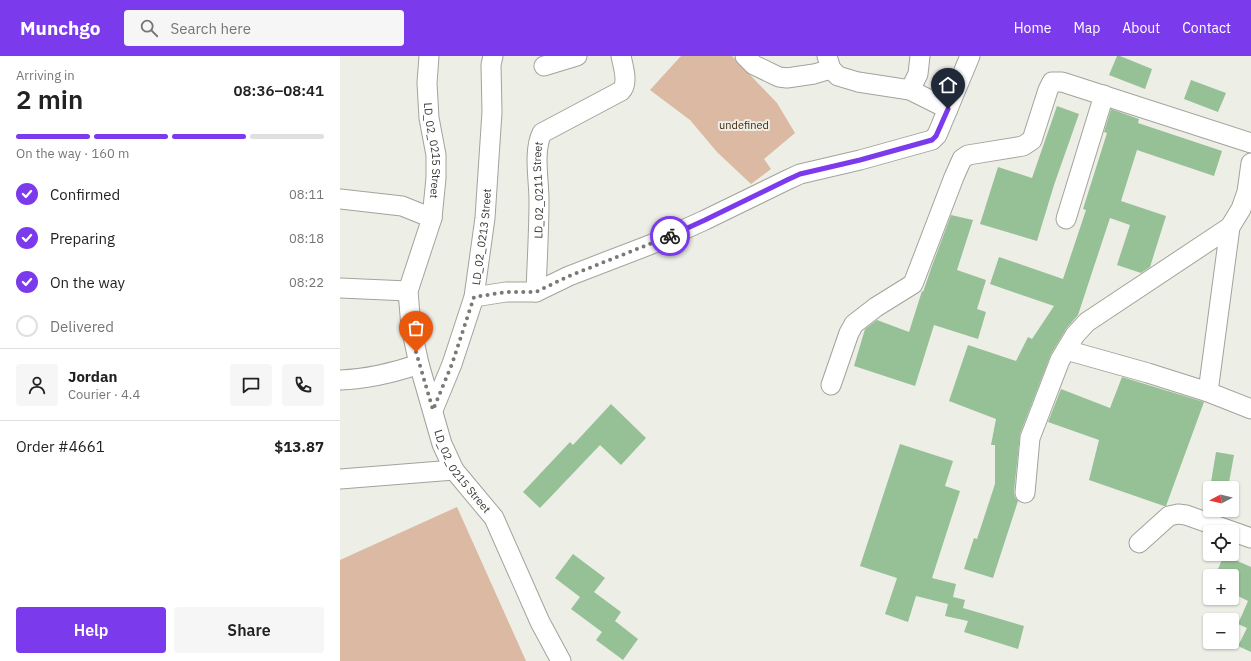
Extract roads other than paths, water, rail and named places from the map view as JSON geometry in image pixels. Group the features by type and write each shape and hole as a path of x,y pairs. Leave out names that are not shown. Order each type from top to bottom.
{"street":[{"name":"LD_02_0215 Street","path":"429,56 427,83 429,118 436,155 436,178 432,218 408,291 411,327 419,364 442,444 454,470 494,518 540,622 561,661"},
{"name":"LD_02_0213 Street","path":"433,410 452,364 474,297 485,218 492,112 491,65 493,56"},
{"path":"544,66 577,56"},
{"name":"LD_02_0211 Street","path":"536,292 539,201 539,140 542,134 584,110 617,94 624,88 625,81 621,56"},
{"path":"745,56 754,65 779,77 787,78 807,75 829,63 838,76 852,80 910,90 948,109"},
{"path":"910,90 918,74 920,56"},
{"path":"474,297 506,292 536,292 569,276 652,244 800,174 860,160 932,140 936,136 970,56"},
{"path":"831,385 849,333 854,324 876,307 913,284 962,159 968,155 1023,146 1032,140 1052,82 1062,82 1251,143"},
{"path":"1066,219 1104,95"},
{"path":"1208,392 1230,227 1241,208 1247,192 1251,163"},
{"path":"340,199 402,206 432,218"},
{"path":"1025,494 1030,438 1060,360 1075,335 1087,322 1230,227"},
{"path":"340,288 408,291"},
{"path":"1066,350 1148,373 1208,392 1251,409"},
{"path":"340,380 370,377 419,364"},
{"path":"340,479 454,470"},
{"path":"1139,543 1169,516 1178,514 1186,515 1251,538"}],"park label":[{"name":"undefined","path":"744,125"}]}
